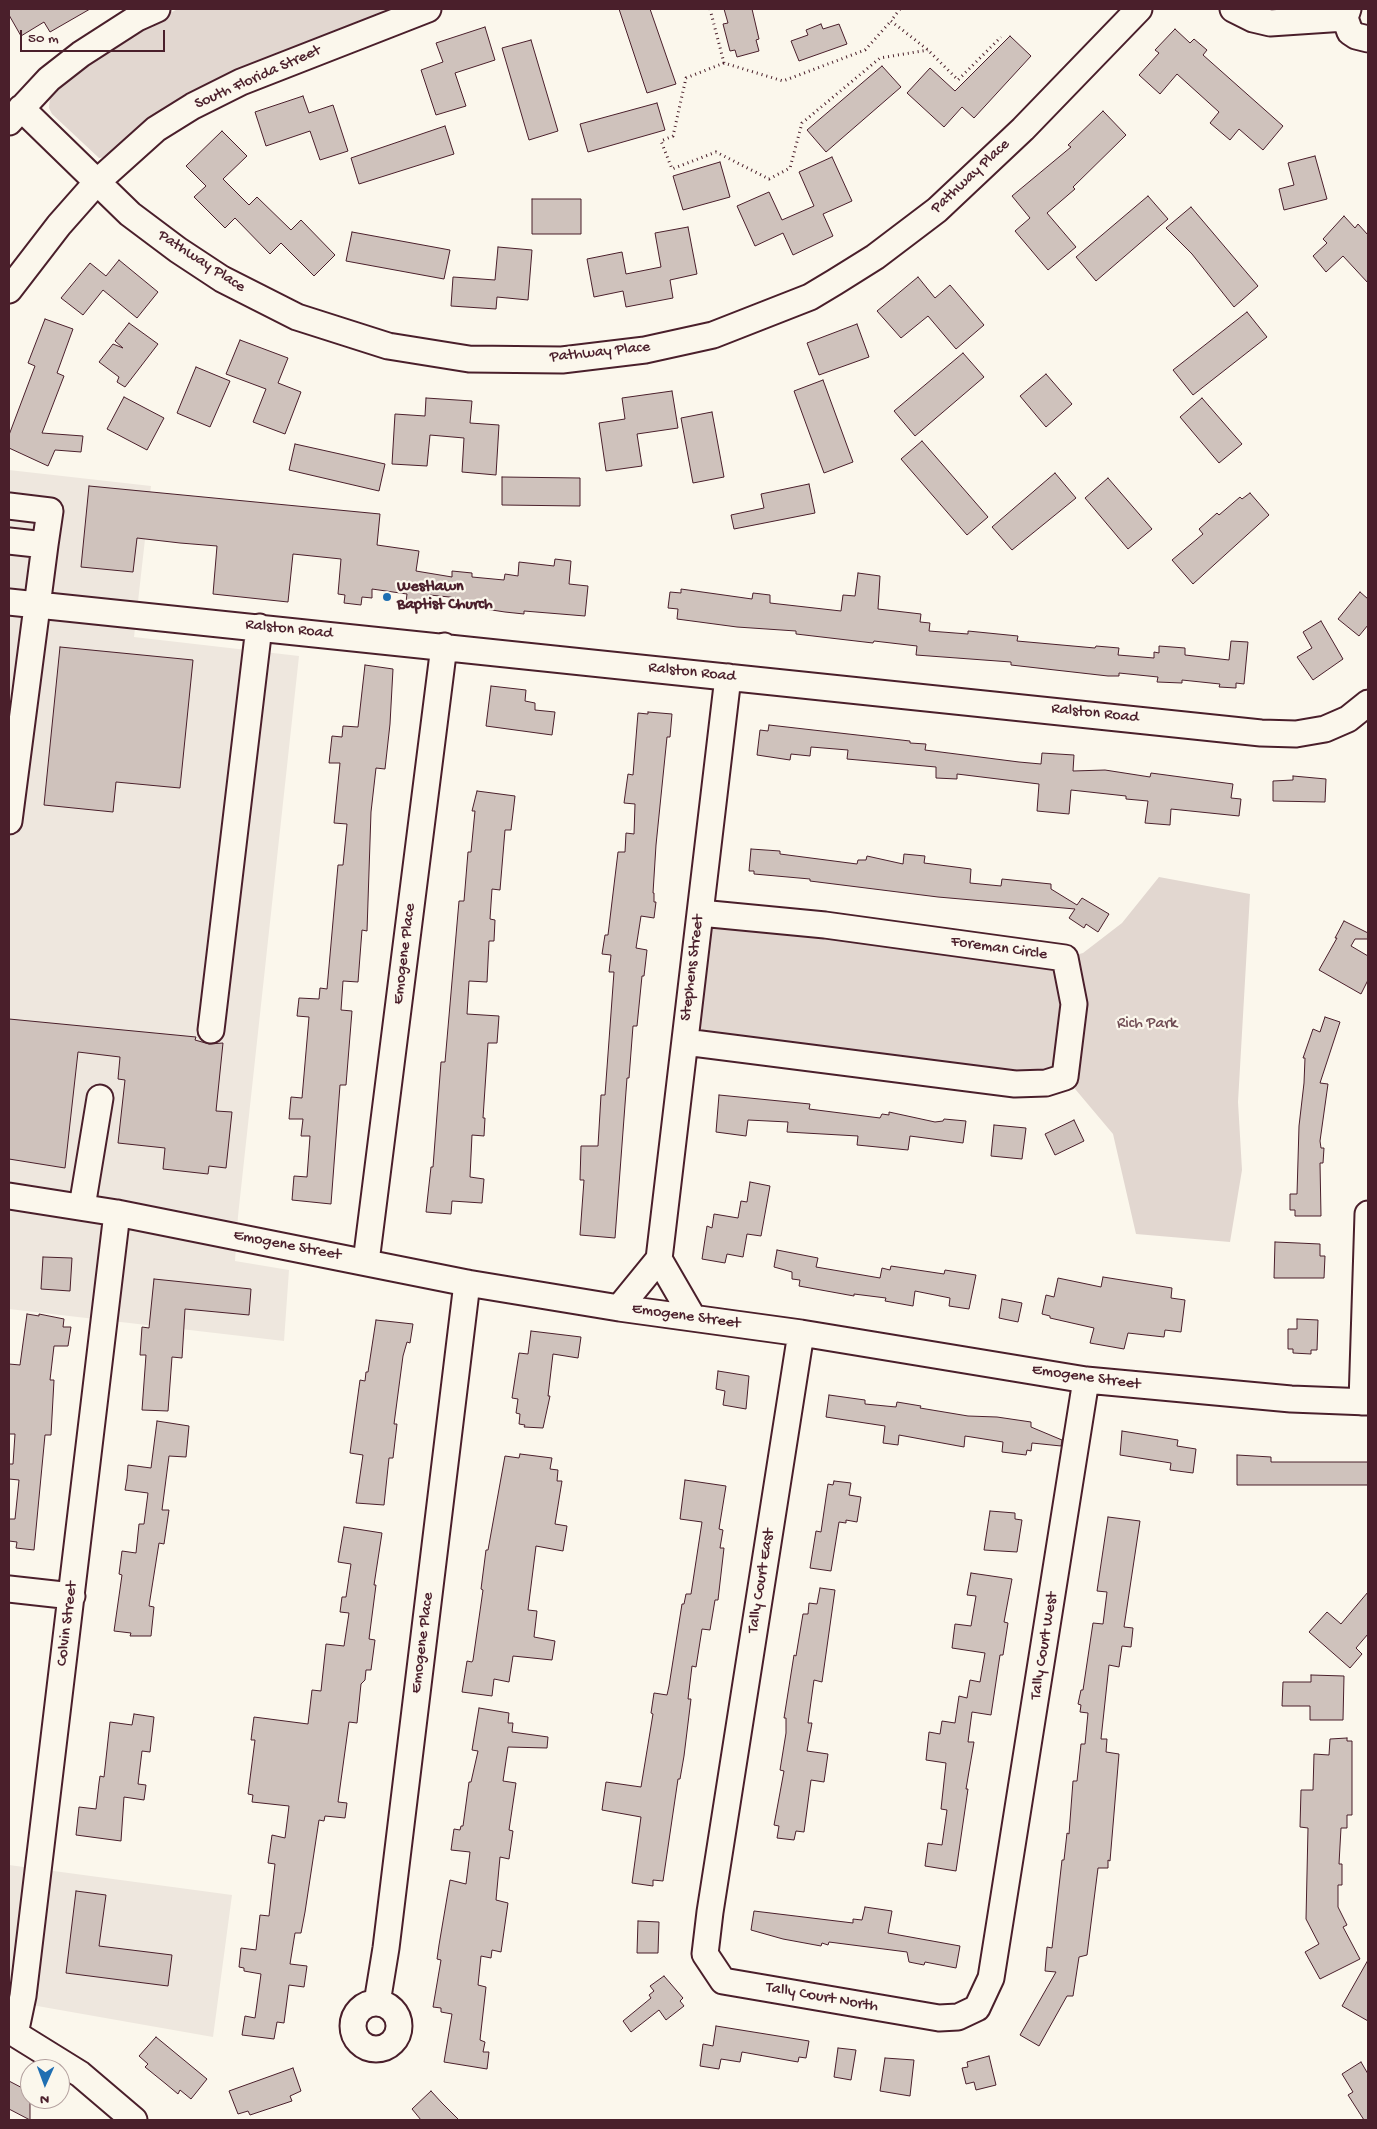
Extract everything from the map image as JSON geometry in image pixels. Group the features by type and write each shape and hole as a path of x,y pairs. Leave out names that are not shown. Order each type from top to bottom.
{"street":[{"path":"15,115 49,79 81,54 137,18 157,9"},
{"name":"South Florida Street","path":"10,291 59,225 97,182 156,129 193,106 240,82 428,9"},
{"name":"Pathway Place","path":"15,115 97,182 130,214 222,279 297,316 388,346 469,359 562,360 645,350 713,335 810,297 876,257 937,210 1023,128 1139,9"},
{"path":"1233,9 1253,19 1270,23 1347,13 1350,32 1356,36 1368,39"},
{"path":"9,506 50,511 36,605 20,651 9,821"},
{"path":"9,541 45,545"},
{"name":"Ralston Road","path":"9,602 444,646 1261,733 1296,734 1325,729 1348,719 1368,703"},
{"path":"211,1030 259,627"},
{"name":"Emogene Place","path":"366,1262 444,646"},
{"name":"Stephens Street","path":"659,1259 728,677"},
{"name":"Foreman Circle","path":"685,1042 1015,1084 1046,1083 1065,1077 1071,1032 1074,1004 1071,980 1065,958 825,925 700,913"},
{"path":"82,1207 100,1098"},
{"name":"Emogene Street","path":"9,1196 117,1213 467,1283 619,1308 692,1316 801,1333 1086,1380 1235,1395 1365,1402"},
{"name":"Colvin Street","path":"12,2032 24,1987 117,1213"},
{"path":"1365,1402 1368,1214"},
{"path":"619,1308 659,1259 692,1316"},
{"name":"Emogene Place","path":"377,2003 388,1938 467,1283"},
{"name":"Tally Court East","path":"724,1828 801,1333"},
{"name":"Tally Court West","path":"1002,1911 1086,1380"},
{"path":"9,1589 72,1596"},
{"name":"Tally Court North","path":"724,1828 710,1912 706,1954 724,1981 939,2018 958,2017 977,2008 991,1978 1002,1911"},
{"path":"12,2032 80,2074 134,2120"}],"path":[{"path":"710,9 724,63"},
{"path":"900,9 865,50 783,82 724,63 686,78 673,136 661,141 672,169 716,152 769,179 790,168 802,123 880,58 928,50"},
{"path":"891,21 928,50 958,80 1000,37"}],"shaded area":[{"path":"9,470 151,486 134,637 299,656 238,1216 235,1261 289,1270 284,1341 9,1309"},
{"path":"9,1865 232,1895 213,2037 9,2001"}],"green space":[{"path":"178,9 405,9 109,157 99,158 52,114 49,108 50,97 54,91 124,40 151,22"},
{"name":"Rich Park","path":"1159,877 1250,894 1238,1102 1242,1170 1230,1242 1136,1234 1113,1134 1065,1077 685,1042 700,913 1065,958 1083,953 1122,923"}],"building":[{"path":"9,9 90,9 50,32 44,22 21,36 9,15"},
{"path":"619,9 650,9 676,84 647,93"},
{"path":"724,9 752,9 759,39 756,40 759,51 737,57 735,50 730,51 723,24 728,23"},
{"path":"821,24 823,29 839,24 847,44 799,61 791,41 808,35 806,30"},
{"path":"485,27 495,60 455,73 466,106 436,115 421,70 443,62 436,43"},
{"path":"1175,29 1190,43 1194,39 1207,50 1203,55 1283,126 1263,150 1239,129 1230,140 1210,123 1219,112 1177,74 1160,94 1139,75 1159,53 1155,50"},
{"path":"1010,36 1031,56 974,118 962,107 944,127 907,93 930,68 955,91"},
{"path":"531,40 558,131 529,140 502,48"},
{"path":"882,66 901,87 826,152 807,130"},
{"path":"303,96 309,113 333,105 348,151 320,160 310,131 266,146 255,112"},
{"path":"657,103 665,130 588,152 580,124"},
{"path":"1103,111 1126,135 1073,187 1075,189 1047,213 1076,247 1048,270 1015,231 1030,218 1012,196 1071,147 1068,145"},
{"path":"445,126 454,154 359,184 351,158"},
{"path":"222,131 247,156 223,179 249,205 257,197 291,230 301,220 335,255 314,276 281,243 270,254 235,218 225,228 194,197 206,186 186,166"},
{"path":"1315,156 1327,199 1284,210 1279,189 1294,185 1288,163"},
{"path":"832,157 852,201 823,214 833,236 793,255 783,233 755,246 737,206 769,192 782,220 814,206 799,172"},
{"path":"720,162 730,197 683,210 673,176"},
{"path":"1148,196 1168,219 1096,281 1076,257"},
{"path":"532,199 581,199 581,234 532,234"},
{"path":"1191,207 1258,286 1234,307 1192,254 1166,228"},
{"path":"1344,216 1355,228 1358,224 1368,235 1368,283 1343,256 1326,272 1313,256 1327,243 1323,239"},
{"path":"688,227 697,274 670,280 673,298 626,307 623,291 594,297 587,259 622,252 626,274 661,267 655,233"},
{"path":"352,232 450,250 444,279 346,261"},
{"path":"498,247 532,250 528,300 497,297 496,309 451,306 453,277 495,280"},
{"path":"119,260 158,292 137,318 103,290 83,315 61,298 90,263 106,276"},
{"path":"918,277 935,298 950,285 984,325 956,349 928,316 901,338 877,311"},
{"path":"1247,312 1267,337 1193,395 1173,370"},
{"path":"45,319 73,329 57,373 64,376 42,433 83,436 81,452 55,450 48,466 9,448 9,435 35,366 28,363"},
{"path":"129,323 158,344 125,387 117,382 119,377 99,362 113,344 123,348 115,341"},
{"path":"857,324 869,357 819,375 807,343"},
{"path":"240,340 288,358 278,383 301,392 285,434 253,422 266,389 226,374"},
{"path":"963,353 984,377 915,436 894,411"},
{"path":"196,367 230,381 210,427 177,413"},
{"path":"1046,374 1072,404 1046,427 1020,396"},
{"path":"823,380 853,462 824,473 794,391"},
{"path":"672,391 678,428 637,434 642,466 606,471 599,423 625,419 622,398"},
{"path":"124,397 164,418 147,450 107,429"},
{"path":"426,398 472,401 470,423 499,425 496,475 462,472 464,438 430,435 427,466 392,464 395,414 425,416"},
{"path":"1202,398 1242,444 1219,463 1180,417"},
{"path":"712,412 724,477 693,483 681,418"},
{"path":"922,441 988,517 967,535 901,459"},
{"path":"295,444 385,464 379,491 289,470"},
{"path":"1055,473 1076,498 1012,550 992,527"},
{"path":"502,477 580,478 580,506 502,505"},
{"path":"1108,478 1152,529 1128,549 1085,498"},
{"path":"809,484 815,513 734,529 731,515 764,508 761,494"},
{"path":"89,486 380,514 377,545 419,551 416,571 452,577 452,571 472,573 472,577 504,580 505,574 518,576 519,562 554,566 555,559 571,561 569,584 588,586 585,616 524,611 524,614 505,612 459,605 459,598 430,595 428,606 406,602 407,594 372,589 372,598 362,597 361,605 344,603 345,595 338,594 341,559 293,554 288,602 213,594 217,546 137,538 133,572 81,567"},
{"path":"1250,493 1269,515 1193,584 1172,560 1203,534 1199,529 1217,513 1219,515 1240,497 1242,499"},
{"path":"858,573 880,576 878,609 921,614 920,622 930,623 929,631 968,634 968,631 1018,636 1017,641 1095,648 1096,646 1119,648 1118,655 1154,658 1154,652 1159,653 1159,646 1185,648 1185,655 1229,660 1231,641 1248,642 1244,684 1236,683 1236,688 1219,687 1220,684 1182,680 1182,683 1157,682 1158,677 1119,673 1119,676 1108,676 1011,665 1011,662 916,655 917,646 874,641 873,643 796,634 796,631 737,627 677,619 678,609 668,608 670,592 681,593 681,589 752,599 753,593 770,595 770,603 841,611 843,595 855,596"},
{"path":"1360,592 1368,599 1368,625 1359,636 1338,619"},
{"path":"1321,621 1343,659 1313,680 1297,657 1312,648 1303,632"},
{"path":"60,647 193,660 180,788 116,782 113,812 44,805"},
{"path":"365,665 393,669 390,724 385,769 376,768 371,812 367,931 362,930 358,982 343,981 341,1010 352,1011 346,1085 340,1085 331,1204 292,1200 294,1176 307,1177 310,1136 301,1136 303,1119 289,1119 291,1097 302,1098 309,1017 297,1016 299,998 319,999 320,988 327,989 338,865 343,865 347,824 334,823 340,763 329,763 332,736 342,737 343,726 358,727"},
{"path":"491,686 526,690 525,701 535,703 535,710 555,712 552,735 486,726"},
{"path":"648,712 672,714 670,737 667,737 656,845 653,893 654,902 656,902 654,918 641,916 636,948 647,950 644,976 642,976 637,1026 633,1026 629,1078 627,1078 615,1238 580,1235 584,1180 580,1180 581,1146 598,1146 601,1095 605,1095 614,972 609,972 611,955 602,954 605,935 608,935 618,852 625,852 626,833 634,834 635,804 624,803 628,774 633,775 638,713 648,714"},
{"path":"769,725 910,741 910,743 926,744 925,750 1019,762 1041,764 1042,753 1074,755 1073,771 1105,770 1150,777 1151,773 1233,784 1231,798 1241,799 1239,816 1171,809 1170,825 1145,823 1148,801 1126,799 1126,796 1071,790 1069,814 1037,811 1039,784 957,774 957,779 936,778 936,767 847,759 848,750 811,747 810,756 791,754 790,760 757,755 760,730 768,731"},
{"path":"1293,776 1326,779 1325,802 1273,801 1273,781 1293,780"},
{"path":"477,791 515,796 511,830 505,830 500,890 492,889 490,919 495,920 494,941 489,941 487,982 469,981 467,1014 499,1016 497,1043 488,1043 483,1118 485,1118 484,1136 472,1135 470,1177 484,1179 482,1203 452,1201 451,1214 426,1212 431,1167 433,1167 441,1062 445,1062 459,901 464,901 468,852 471,852 475,811 472,811"},
{"path":"751,849 780,851 780,854 857,864 858,860 866,860 867,856 903,864 904,854 925,856 924,863 971,869 970,883 1001,886 1002,879 1051,884 1051,889 1077,905 1082,898 1109,914 1098,932 1086,924 1084,928 1069,918 1075,909 938,897 810,881 810,879 754,874 754,871 749,871"},
{"path":"1344,921 1368,933 1368,939 1355,939 1351,946 1368,956 1368,980 1361,994 1319,970"},
{"path":"1325,1017 1340,1022 1320,1083 1328,1084 1320,1141 1321,1148 1324,1148 1323,1163 1320,1163 1321,1216 1295,1216 1295,1210 1290,1210 1290,1194 1297,1194 1299,1126 1304,1083 1305,1058 1303,1058 1313,1029 1320,1032"},
{"path":"9,1019 196,1037 195,1040 209,1044 223,1043 216,1111 232,1112 226,1168 209,1166 208,1174 163,1169 165,1148 118,1143 125,1080 118,1079 120,1057 78,1052 65,1168 9,1159"},
{"path":"719,1095 810,1104 809,1109 880,1118 882,1114 889,1115 889,1112 935,1122 943,1121 944,1119 966,1121 963,1143 910,1136 908,1150 857,1145 858,1136 787,1132 788,1122 748,1120 746,1136 716,1132"},
{"path":"1074,1120 1084,1141 1055,1155 1045,1134"},
{"path":"994,1125 1026,1128 1022,1159 991,1156"},
{"path":"750,1182 770,1186 761,1236 747,1234 743,1257 727,1254 725,1263 702,1259 707,1226 712,1228 714,1214 738,1218 741,1201 747,1202"},
{"path":"1275,1242 1320,1244 1320,1256 1325,1256 1324,1278 1274,1278"},
{"path":"777,1250 818,1258 816,1267 880,1278 882,1268 890,1270 891,1266 944,1274 945,1270 976,1275 969,1309 949,1306 950,1298 915,1291 913,1306 885,1301 886,1298 854,1294 854,1296 799,1286 800,1280 792,1279 792,1272 774,1267"},
{"path":"43,1257 72,1258 70,1291 41,1289"},
{"path":"1103,1277 1172,1288 1171,1298 1185,1300 1181,1332 1165,1330 1164,1337 1128,1333 1124,1349 1090,1343 1094,1328 1050,1318 1050,1316 1042,1314 1046,1295 1054,1297 1058,1278 1101,1287"},
{"path":"154,1279 251,1289 249,1315 185,1309 182,1358 172,1357 168,1411 142,1410 146,1355 140,1355 142,1327 149,1328"},
{"path":"1002,1299 1022,1303 1018,1322 999,1318"},
{"path":"27,1314 39,1316 39,1314 64,1319 63,1327 71,1327 68,1346 54,1346 50,1380 54,1380 51,1435 45,1435 34,1550 16,1548 17,1542 9,1541 9,1519 15,1519 19,1480 9,1479 9,1464 13,1464 15,1434 9,1434 9,1364 20,1365"},
{"path":"1297,1319 1318,1320 1317,1350 1311,1350 1311,1354 1293,1353 1293,1349 1288,1349 1288,1329 1297,1329"},
{"path":"376,1320 413,1324 410,1343 407,1342 403,1356 394,1424 397,1424 393,1458 389,1458 384,1505 356,1503 363,1455 350,1453 360,1380 365,1381 366,1372 368,1372"},
{"path":"531,1331 581,1337 578,1358 553,1354 548,1396 550,1396 543,1428 524,1427 525,1425 519,1424 520,1414 516,1413 518,1399 512,1398 519,1353 528,1354"},
{"path":"718,1371 749,1376 746,1409 723,1405 725,1391 716,1389"},
{"path":"829,1395 865,1400 865,1404 896,1407 897,1402 968,1416 997,1417 1031,1422 1031,1427 1062,1440 1061,1446 1032,1443 1031,1451 1027,1450 1026,1455 1002,1452 1003,1442 965,1436 964,1447 899,1435 898,1445 883,1443 885,1426 826,1417"},
{"path":"157,1421 189,1426 186,1457 169,1456 162,1510 169,1510 164,1544 159,1543 149,1606 154,1607 151,1636 130,1636 131,1633 114,1631 122,1575 119,1574 122,1551 136,1553 139,1524 144,1524 148,1493 125,1490 128,1465 151,1468"},
{"path":"1122,1431 1178,1440 1177,1446 1196,1449 1193,1473 1170,1470 1171,1463 1120,1455"},
{"path":"520,1454 552,1458 550,1469 558,1470 557,1481 562,1481 555,1524 567,1526 563,1551 536,1546 528,1610 537,1611 534,1637 555,1641 552,1660 513,1656 509,1682 494,1679 492,1696 462,1692 467,1661 472,1662 473,1660 483,1590 481,1589 486,1550 488,1550 505,1456 519,1458"},
{"path":"1237,1455 1271,1457 1271,1462 1368,1462 1368,1485 1237,1485"},
{"path":"685,1480 726,1486 719,1529 723,1530 720,1548 724,1548 718,1600 715,1600 710,1630 702,1629 696,1667 692,1666 688,1699 691,1699 684,1756 680,1779 678,1779 663,1881 653,1880 653,1886 632,1883 641,1817 602,1810 606,1782 641,1787 653,1714 651,1713 654,1693 667,1695 682,1604 684,1604 686,1594 691,1594 702,1522 680,1519"},
{"path":"834,1481 851,1483 849,1495 861,1497 857,1522 846,1520 846,1523 839,1522 831,1571 810,1568 816,1531 821,1532 828,1484 833,1485"},
{"path":"990,1511 1015,1513 1015,1519 1022,1520 1017,1552 984,1550"},
{"path":"1108,1517 1140,1521 1124,1627 1133,1628 1131,1647 1122,1646 1119,1667 1109,1665 1101,1739 1107,1739 1106,1752 1119,1754 1110,1861 1108,1860 1108,1868 1098,1868 1087,1955 1079,1957 1073,1996 1067,1996 1039,2046 1020,2035 1056,1972 1045,1971 1047,1947 1052,1948 1062,1860 1064,1860 1067,1833 1069,1834 1073,1781 1077,1781 1081,1744 1085,1744 1088,1713 1080,1712 1081,1705 1078,1704 1081,1690 1083,1690 1093,1623 1103,1624 1107,1592 1097,1591"},
{"path":"344,1527 382,1533 374,1585 376,1585 369,1639 375,1640 371,1670 366,1670 365,1680 361,1684 357,1723 349,1722 338,1802 347,1803 345,1818 325,1816 324,1821 319,1820 301,1933 295,1933 290,1964 307,1966 304,1987 289,1985 284,2023 277,2022 274,2039 242,2035 245,2016 255,2018 261,1974 244,1971 244,1968 239,1967 241,1948 256,1950 260,1915 269,1916 275,1864 268,1863 272,1835 285,1838 289,1806 252,1802 253,1795 248,1794 255,1740 251,1740 254,1717 308,1724 312,1690 321,1691 326,1644 344,1646 349,1613 340,1612 342,1597 346,1597 351,1564 338,1562"},
{"path":"971,1573 1012,1579 1004,1622 1008,1623 1003,1655 1000,1655 991,1715 972,1712 968,1742 974,1742 956,1871 925,1866 928,1843 942,1845 947,1810 941,1809 946,1763 926,1760 929,1732 940,1734 942,1721 955,1723 959,1696 967,1698 970,1680 980,1682 985,1653 952,1648 955,1624 971,1626 976,1596 967,1595"},
{"path":"820,1588 835,1590 822,1682 814,1680 808,1723 812,1723 807,1751 828,1754 824,1782 811,1780 804,1832 796,1831 794,1840 777,1838 779,1826 774,1825 784,1771 780,1770 786,1733 786,1718 784,1718 794,1655 796,1656 803,1614 808,1614 809,1603 817,1604"},
{"path":"1368,1592 1368,1634 1356,1648 1362,1654 1350,1668 1309,1632 1327,1612 1341,1624"},
{"path":"1311,1675 1344,1676 1343,1720 1310,1720 1310,1706 1282,1706 1283,1682 1311,1682"},
{"path":"479,1708 509,1713 508,1723 513,1723 512,1732 548,1737 547,1748 508,1747 503,1781 516,1783 509,1830 513,1831 509,1859 500,1857 496,1900 508,1903 501,1952 492,1950 491,1958 481,1956 478,1985 486,1987 480,2040 485,2042 483,2052 489,2052 487,2069 444,2062 452,2014 441,2012 441,2008 433,2007 441,1960 437,1959 450,1880 466,1884 470,1852 451,1850 454,1829 460,1830 461,1826 463,1826 469,1782 471,1782 478,1751 472,1750"},
{"path":"134,1714 154,1717 150,1752 142,1751 138,1784 146,1785 144,1800 124,1797 121,1841 76,1835 79,1807 96,1809 100,1776 104,1777 110,1722 132,1725"},
{"path":"1347,1738 1347,1741 1352,1741 1352,1815 1347,1815 1347,1828 1341,1828 1339,1864 1342,1864 1342,1885 1338,1885 1338,1907 1347,1925 1343,1927 1360,1959 1320,1979 1305,1952 1319,1944 1306,1919 1308,1828 1300,1827 1301,1790 1313,1790 1314,1754 1329,1755 1330,1739"},
{"path":"76,1891 106,1895 99,1946 172,1955 168,1986 66,1973"},
{"path":"865,1907 892,1911 888,1933 960,1946 956,1968 925,1962 924,1965 909,1962 907,1952 829,1942 828,1945 822,1943 821,1946 783,1939 751,1930 754,1911 853,1923 853,1919 862,1920"},
{"path":"638,1921 659,1922 658,1953 637,1953"},
{"path":"1368,1960 1368,2021 1342,2006"},
{"path":"664,1976 683,1998 680,2001 684,2006 666,2020 659,2010 631,2032 623,2021 651,1998 649,1995 654,1991 650,1986"},
{"path":"716,2026 809,2041 806,2058 799,2057 798,2062 742,2052 740,2062 721,2059 719,2069 700,2066 703,2044 713,2046"},
{"path":"156,2037 207,2079 191,2099 180,2090 178,2094 145,2067 148,2064 139,2056"},
{"path":"838,2048 856,2050 851,2080 834,2077"},
{"path":"989,2056 996,2085 976,2090 974,2082 966,2084 962,2068 968,2067 967,2062"},
{"path":"885,2058 914,2060 910,2096 880,2091"},
{"path":"1361,2062 1368,2074 1368,2120 1364,2120 1348,2095 1353,2092 1342,2074"},
{"path":"293,2068 301,2091 290,2096 292,2101 250,2115 248,2111 238,2114 229,2091"},
{"path":"9,2081 20,2087 20,2109 30,2109 30,2120 9,2109"},
{"path":"431,2091 459,2120 421,2120 412,2109"}],"place":[{"name":"Westlawn Baptist Church","path":"387,597"}]}
